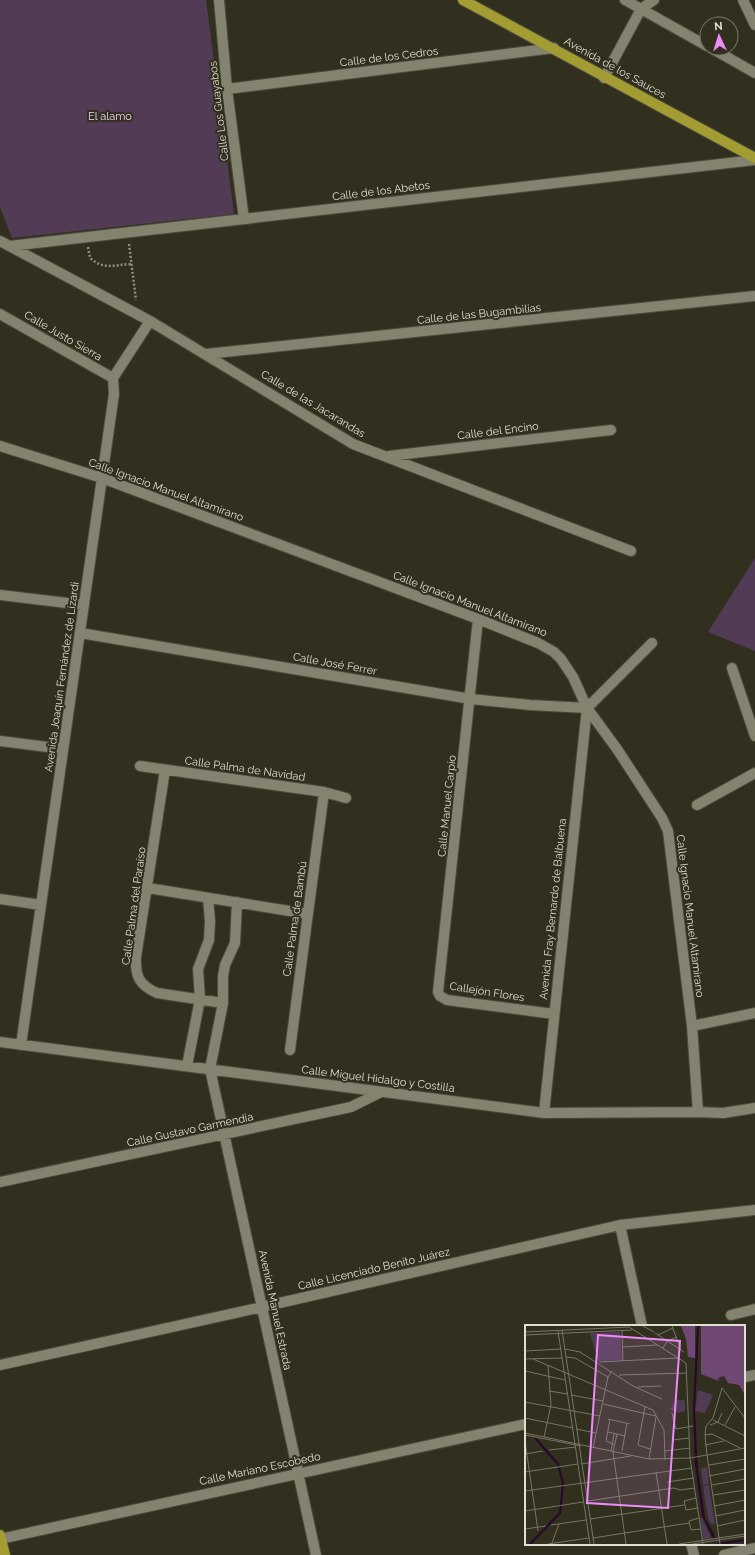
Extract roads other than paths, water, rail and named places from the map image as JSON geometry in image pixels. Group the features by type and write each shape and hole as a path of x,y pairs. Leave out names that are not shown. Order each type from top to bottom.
{"main road":[{"name":"Avenida de los Sauces","path":"463,0 554,48 604,78 755,159"},
{"path":"0,1538 4,1555"}],"street":[{"name":"Calle Los Guayabos","path":"219,0 227,89 244,219"},
{"path":"625,0 699,42"},
{"path":"604,78 641,9 654,0"},
{"path":"743,0 755,25"},
{"name":"Calle de los Cedros","path":"227,89 554,48"},
{"path":"726,56 755,72"},
{"name":"Calle de los Abetos","path":"10,246 755,159"},
{"name":"Calle de las Jacarandas","path":"0,241 150,321 353,444 630,551"},
{"name":"Calle de las Bugambilias","path":"206,354 755,296"},
{"name":"Calle Justo Sierra","path":"0,314 113,378"},
{"path":"113,378 150,321"},
{"name":"Avenida Joaquín Fernández de Lizardi","path":"21,1045 114,394 113,378"},
{"name":"Calle del Encino","path":"387,457 612,430"},
{"name":"Calle Ignacio Manuel Altamirano","path":"0,446 102,478 478,619 538,643 554,652 568,668 587,708 617,749 662,818 668,831 692,1026 698,1112"},
{"path":"0,595 84,605"},
{"name":"Calle Manuel Carpio","path":"440,996 438,992 471,699 478,619"},
{"name":"Calle José Ferrer","path":"80,634 471,699 530,705 587,708"},
{"path":"587,708 652,643"},
{"path":"732,668 755,736"},
{"name":"Avenida Fray Bernardo de Balbuena","path":"544,1113 587,708"},
{"path":"0,741 63,749"},
{"name":"Calle Palma de Navidad","path":"140,766 324,792 346,798"},
{"name":"Calle Palma del Paraíso","path":"165,770 136,964 138,979 147,989 157,993 223,1003"},
{"path":"697,805 755,773"},
{"name":"Calle Palma de Bambú","path":"290,1050 324,792"},
{"path":"148,888 308,914"},
{"path":"187,1066 200,999 198,969 207,946 210,931 208,898"},
{"path":"0,899 41,905"},
{"path":"210,1069 223,1003 224,964 235,942 237,902"},
{"name":"Callejón Flores","path":"440,996 447,1000 554,1014"},
{"path":"692,1026 755,1013"},
{"name":"Calle Miguel Hidalgo y Costilla","path":"0,1042 544,1113 723,1113 755,1108"},
{"name":"Avenida Manuel Estrada","path":"210,1069 316,1555"},
{"name":"Calle Gustavo Garmendia","path":"0,1182 351,1107 381,1092"},
{"name":"Calle Licenciado Benito Juárez","path":"0,1364 262,1307 620,1225 755,1210"},
{"path":"620,1225 642,1325"},
{"path":"731,1315 755,1310"},
{"path":"745,1377 755,1374"},
{"name":"Calle Mariano Escobedo","path":"0,1538 525,1424"},
{"path":"691,1545 694,1555"},
{"path":"724,1555 755,1548"}],"park label":[{"name":"El alamo","path":"110,116"}]}
